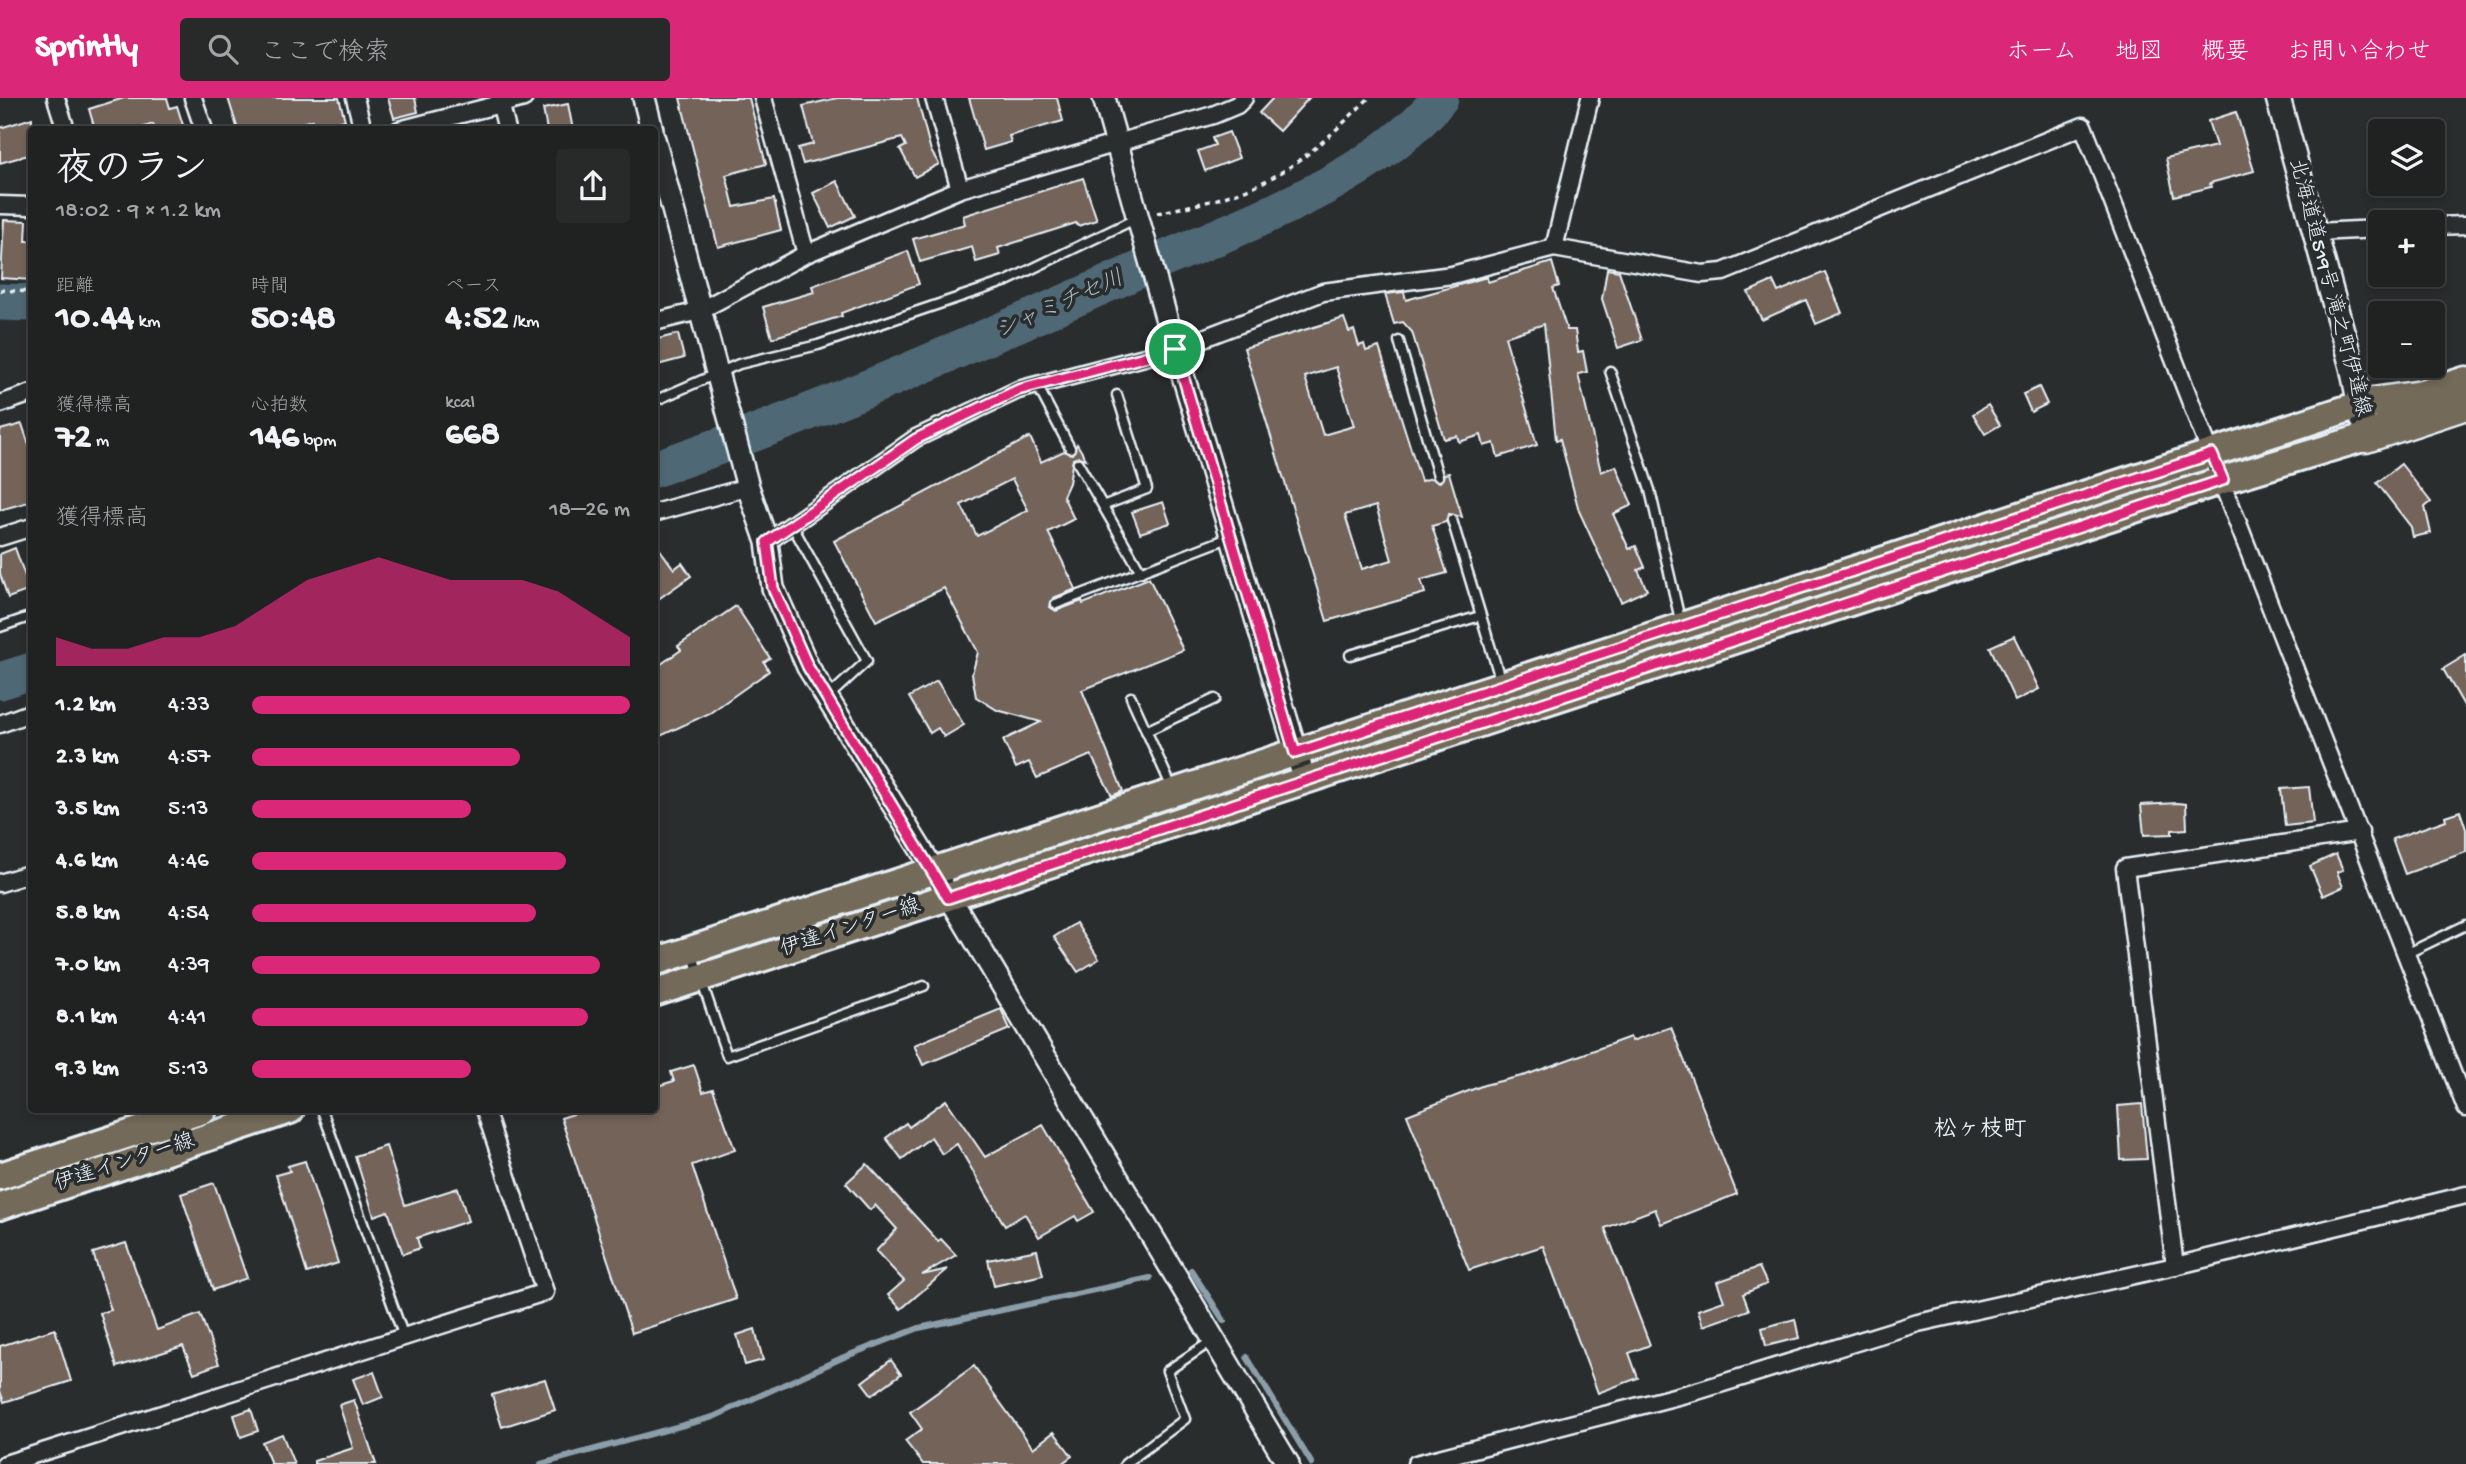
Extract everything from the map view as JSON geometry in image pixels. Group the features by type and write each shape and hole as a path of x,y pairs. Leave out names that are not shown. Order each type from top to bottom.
{"highway":[{"path":"2359,405 2421,396 2466,382"},
{"path":"2366,437 2466,404"}],"main road":[{"name":"北海道道519号 滝之町伊達線","path":"2278,98 2315,232 2366,437"},
{"name":"伊達インター線","path":"658,961 1502,685 1609,666 1682,626 2359,405"},
{"name":"伊達インター線","path":"658,992 1305,781 1609,666 2366,437"},
{"name":"伊達インター線","path":"0,1176 194,1113"},
{"name":"伊達インター線","path":"0,1206 281,1113"}],"street":[{"path":"56,98 65,126"},
{"path":"193,98 203,126"},
{"path":"355,98 362,126"},
{"path":"413,126 500,101 524,98"},
{"path":"644,98 651,126"},
{"path":"763,98 806,254"},
{"path":"934,98 960,189"},
{"path":"1104,98 1139,227 1305,781"},
{"path":"1554,248 1591,98"},
{"path":"658,321 699,311 806,254 960,189 1117,144 1239,100"},
{"path":"500,101 506,126"},
{"path":"767,542 916,439 1018,390 1175,349 1323,292 1452,275 1554,248 1702,274 1723,272 2083,126 2408,953 2466,1108"},
{"path":"658,154 746,479 767,542 773,588 808,667 934,871 1288,1464"},
{"path":"0,205 28,206"},
{"path":"2445,226 2466,225"},
{"path":"2315,232 2368,230"},
{"path":"0,404 28,394"},
{"path":"658,512 746,479"},
{"path":"0,537 28,528"},
{"path":"0,724 28,714"},
{"path":"2175,1266 2125,868 2360,832"},
{"path":"0,883 28,874"},
{"path":"5,1464 545,1292 486,1113"},
{"path":"1416,1464 1697,1391 1918,1323 2175,1266 2466,1195"}],"lane":[{"path":"658,400 718,379 739,364 818,345 1007,281 1139,227"},
{"path":"1399,341 1438,476"},
{"path":"1610,371 1650,490 1682,626"},
{"path":"1037,385 1070,448"},
{"path":"1105,505 1147,489 1117,395"},
{"path":"1078,463 1105,505 1141,572"},
{"path":"1452,520 1502,685"},
{"path":"792,525 867,661 827,698"},
{"path":"1056,604 1231,537"},
{"path":"1350,655 1480,616"},
{"path":"0,627 28,617"},
{"path":"1130,697 1174,792"},
{"path":"1146,731 1215,699"},
{"path":"2408,953 2466,925"},
{"path":"691,950 727,1056 924,986"},
{"path":"323,1113 404,1337"},
{"path":"1125,1464 1185,1419 1167,1371 1213,1340"}],"path":[{"path":"1139,227 1263,182 1293,166 1369,98"},
{"path":"0,290 28,292"}],"building":[{"path":"124,98 167,98 170,108 177,106 183,125 94,126 89,109"},
{"path":"228,98 339,98 345,120 318,126 313,126 312,120 290,126 237,126"},
{"path":"388,98 415,98 418,112 394,118"},
{"path":"680,98 749,98 766,164 726,175 734,207 774,199 781,230 718,247"},
{"path":"837,98 917,98 931,151 939,164 915,177 900,149 906,146 902,138 803,164 798,148 813,144 803,106"},
{"path":"969,98 1057,98 1063,121 1009,136 1011,142 984,150"},
{"path":"1273,98 1309,98 1279,131 1259,113"},
{"path":"568,104 572,126 546,126 543,109"},
{"path":"2236,112 2254,171 2210,183 2211,187 2174,196 2166,158 2216,146 2208,121"},
{"path":"32,118 32,126 28,126 28,155 0,163 0,128"},
{"path":"1229,132 1239,158 1205,171 1198,151 1215,145 1212,138"},
{"path":"1083,178 1097,220 1078,226 1076,223 998,248 1000,255 976,262 972,247 920,262 913,239 965,224 963,216"},
{"path":"837,181 855,216 830,228 813,193"},
{"path":"4,220 27,221 28,280 1,278"},
{"path":"908,251 919,284 841,313 842,316 772,338 763,307 814,292 812,286"},
{"path":"1552,262 1559,286 1553,288 1567,330 1575,330 1578,352 1583,351 1587,372 1578,374 1601,472 1616,466 1632,505 1613,514 1629,549 1636,546 1645,567 1638,570 1647,590 1621,602 1579,511 1560,439 1556,440 1544,324 1505,337 1537,445 1498,457 1494,443 1484,446 1481,435 1459,442 1457,436 1444,439 1412,332 1403,322 1394,324 1385,294 1404,292 1406,300 1487,277 1488,282"},
{"path":"1607,269 1619,271 1642,340 1618,348 1602,299"},
{"path":"1825,272 1842,313 1816,324 1806,300 1762,320 1748,292 1773,281 1778,292"},
{"path":"1344,318 1349,332 1354,330 1359,346 1364,344 1366,351 1379,347 1421,481 1432,478 1440,482 1444,474 1449,473 1462,517 1449,514 1446,522 1432,526 1447,573 1421,580 1425,593 1327,621 1244,348","holes":["1336,367 1354,426 1323,435 1305,377","1376,506 1392,560 1362,569 1345,515"]},
{"path":"678,334 684,358 658,365 658,339"},
{"path":"2039,387 2047,404 2031,412 2023,394"},
{"path":"1988,405 2000,425 1985,434 1973,414"},
{"path":"22,424 28,442 28,502 0,510 0,430"},
{"path":"1030,437 1041,462 1064,451 1072,454 1077,444 1086,459 1073,459 1069,483 1063,496 1074,519 1048,532 1076,589 1053,598 1050,607 1056,611 1082,601 1083,604 1149,578 1183,650 1082,690 1123,791 1112,796 1091,755 1037,778 1029,762 1016,768 1003,740 1041,722 997,710 976,697 972,674 978,652 944,588 876,621 834,541","holes":["1012,479 1028,510 977,536 961,505"]},
{"path":"2401,464 2431,502 2425,507 2431,533 2413,537 2411,527 2377,483"},
{"path":"1163,502 1170,523 1140,533 1132,512"},
{"path":"658,547 674,569 682,563 691,576 658,599"},
{"path":"15,548 28,591 8,598 0,574 0,554"},
{"path":"736,606 770,658 764,662 769,671 710,713 658,737 658,666 681,650 678,646"},
{"path":"2014,636 2039,689 2015,701 1990,647"},
{"path":"2466,655 2466,709 2443,669"},
{"path":"937,681 964,725 944,737 938,728 930,733 909,697"},
{"path":"2309,787 2313,823 2285,826 2281,789"},
{"path":"2186,804 2187,829 2172,830 2172,834 2144,835 2141,805"},
{"path":"2460,811 2466,829 2466,852 2405,874 2392,839 2446,820 2445,816"},
{"path":"2336,854 2343,870 2337,872 2343,887 2323,896 2310,866"},
{"path":"1076,923 1099,959 1078,972 1054,937"},
{"path":"1001,1009 1010,1029 923,1065 914,1045"},
{"path":"1671,1027 1737,1194 1661,1224 1655,1209 1605,1228 1650,1345 1629,1353 1638,1378 1598,1393 1543,1246 1469,1270 1407,1115 1484,1085 1526,1075 1630,1037 1632,1041"},
{"path":"694,1065 703,1092 713,1089 735,1150 692,1165 736,1299 632,1333 561,1118 577,1113 658,1113 658,1086 674,1081 671,1072"},
{"path":"946,1100 985,1157 1043,1125 1094,1212 1078,1221 1075,1216 1039,1237 1025,1214 1005,1226 957,1144 942,1154 931,1137 902,1159 886,1138 906,1123 909,1127"},
{"path":"2142,1104 2147,1159 2121,1160 2118,1106"},
{"path":"386,1146 405,1205 458,1188 468,1221 417,1238 420,1248 403,1254 388,1211 374,1216 355,1156"},
{"path":"305,1161 338,1263 307,1273 276,1175 290,1171 288,1166"},
{"path":"867,1164 938,1241 941,1239 956,1255 922,1275 948,1269 901,1309 888,1295 904,1281 876,1251 897,1229 875,1205 870,1210 846,1183"},
{"path":"214,1183 247,1278 213,1290 181,1194"},
{"path":"126,1243 157,1330 200,1314 219,1364 194,1373 183,1346 117,1367 100,1313 111,1310 93,1253"},
{"path":"1037,1250 1043,1275 994,1286 988,1260"},
{"path":"1759,1267 1767,1284 1743,1294 1749,1310 1703,1326 1698,1310 1724,1301 1717,1282"},
{"path":"1795,1319 1799,1338 1766,1346 1762,1328"},
{"path":"55,1329 71,1381 4,1402 0,1391 0,1346"},
{"path":"755,1329 763,1360 745,1365 737,1335"},
{"path":"891,1360 901,1374 872,1395 862,1382"},
{"path":"974,1366 1033,1448 1054,1432 1072,1456 1061,1464 923,1464 905,1441 922,1429 910,1412"},
{"path":"374,1372 383,1397 363,1405 353,1379"},
{"path":"545,1379 555,1410 502,1427 492,1395"},
{"path":"354,1400 376,1464 314,1464 314,1461 353,1448 339,1405"},
{"path":"251,1409 258,1431 241,1437 234,1415"},
{"path":"282,1434 294,1464 271,1464 262,1442"}],"waterway":[{"name":"シャミチセ川","path":"658,468 774,426 892,378 1250,223 1337,180 1376,155 1411,128 1440,98"},
{"path":"0,302 28,303"},
{"name":"シャミチセ川","path":"0,681 28,672"},
{"path":"1191,1270 1224,1321"},
{"path":"541,1464 713,1417 844,1357 919,1328 1150,1278"},
{"path":"1247,1357 1312,1464"}],"district":[{"name":"松ヶ枝町","path":"1980,1130"}],"route":[{"path":"1175,349 1295,753 2212,454 2223,480 948,898 808,667 773,588 767,542 916,439 1018,390 1175,349"}]}
